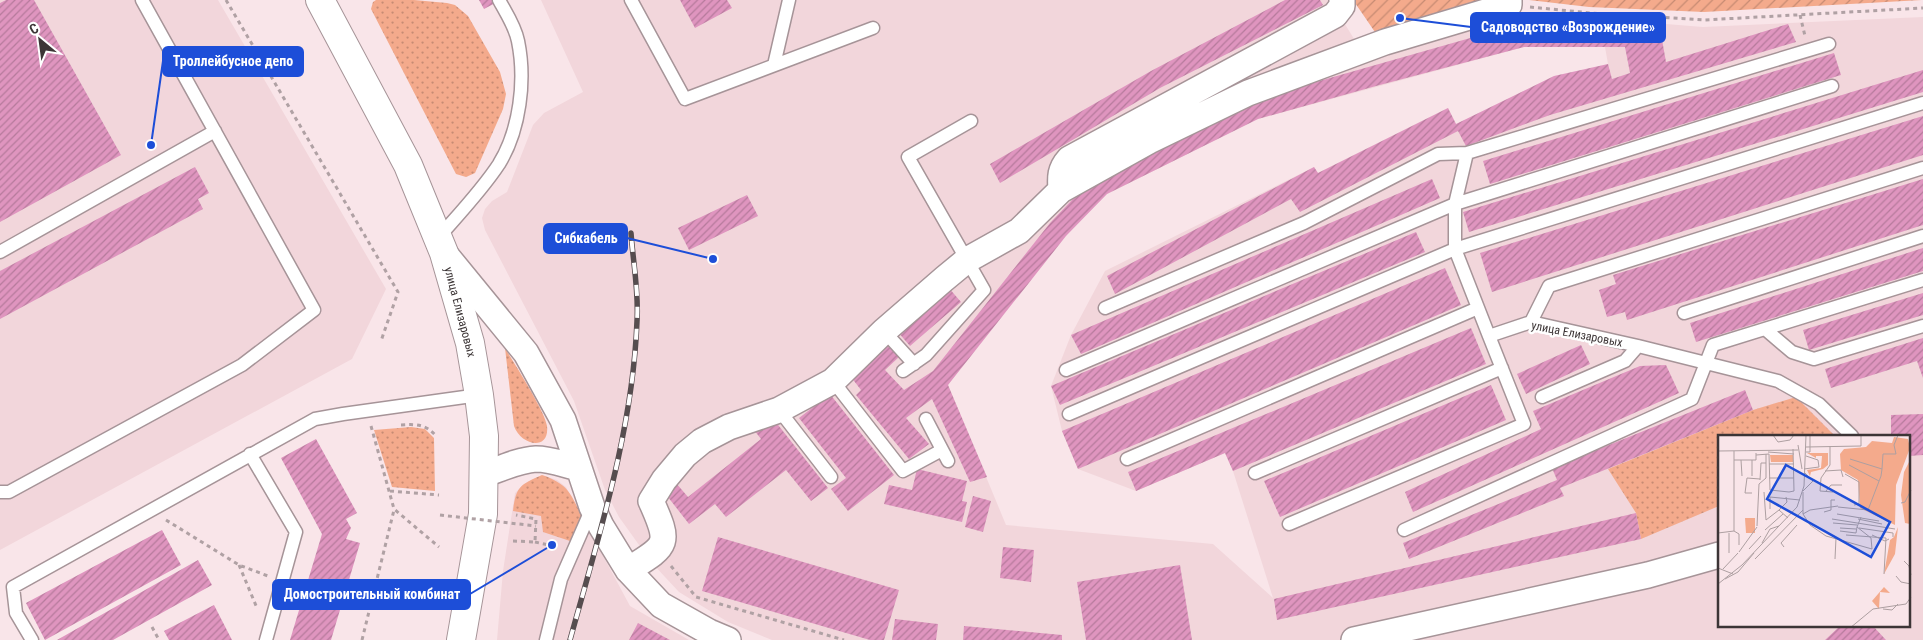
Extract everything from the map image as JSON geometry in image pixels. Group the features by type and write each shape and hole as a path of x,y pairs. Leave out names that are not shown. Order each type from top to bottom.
{"main road":[{"name":"улица Елизаровых","path":"320,3 408,165 441,245 470,343 484,436 482,514 461,640"}],"street":[{"path":"1061,190 1060,174 1062,167 1069,158 1336,15 1342,6 1342,0"},
{"path":"628,570 658,551 663,540 663,528 651,501 664,480 685,455 702,441 729,427 779,410 833,381 884,332 967,260 1019,231 1061,190 1149,141 1248,93 1385,42 1509,2"},
{"path":"441,245 526,353 563,420 592,507 601,526 628,570 661,606 728,640"},
{"path":"483,475 536,459 551,460 579,468"},
{"path":"1354,640 1648,575 1718,555"}],"lane":[{"path":"0,492 9,492 242,365 314,310 142,0"},
{"path":"441,245 499,163 509,143 517,116 521,79 518,41 513,26 499,0"},
{"path":"631,0 685,99 873,28"},
{"path":"774,65 789,0"},
{"path":"1105,308 1304,222 1438,154 1467,153 1829,44"},
{"path":"1066,370 1455,204 1832,86"},
{"path":"1069,414 1455,249 1923,103"},
{"path":"903,371 926,355 984,290 908,157 971,121"},
{"path":"0,252 215,131"},
{"path":"1289,524 1524,424 1455,249 1455,204 1467,153"},
{"path":"1531,322 1549,286 1923,168"},
{"path":"1684,313 1923,236"},
{"path":"1404,530 1692,399 1713,344 1923,280"},
{"path":"1127,458 1478,308"},
{"name":"улица Елизаровых","path":"1489,336 1531,322 1638,346 1778,382 1819,404 1851,435"},
{"path":"1765,329 1792,352 1814,359 1923,326"},
{"path":"884,332 914,364"},
{"path":"1542,397 1625,361 1638,346"},
{"path":"1255,473 1502,368"},
{"path":"833,381 903,471 945,455 926,419"},
{"path":"32,640 16,613 13,586 250,454 315,419 479,395"},
{"path":"779,410 831,476"},
{"path":"250,454 296,532 267,637"},
{"path":"546,640 561,579 592,507"}],"path":[{"path":"226,0 398,292 381,341"},
{"path":"1509,2 1591,13 1704,20 1923,8"},
{"path":"362,640 394,509 367,410"},
{"path":"394,425 418,424 429,428 436,436"},
{"path":"363,426 378,425"},
{"path":"390,491 439,495"},
{"path":"394,509 439,547"},
{"path":"150,510 239,564 282,582"},
{"path":"440,515 536,526"},
{"path":"516,515 536,518 535,542"},
{"path":"514,541 544,544"},
{"path":"658,551 696,597 844,640"},
{"path":"239,564 267,637"},
{"path":"152,627 159,640"}],"shaded area":[{"path":"0,0 218,0 386,289 352,359 0,550"},
{"path":"376,0 414,0 447,3 455,5 468,16 500,72 506,94 503,109 475,173 466,177 456,174 371,9 373,2"},
{"path":"541,0 1330,0 1364,55 1505,11 1703,27 1923,17 1923,640 772,640 728,622 679,592 652,563 619,517 605,490 574,401 485,230 482,218 485,209 492,201 507,192 533,125 544,113 583,92","holes":["1524,47 1605,47 1608,64 1456,124 1448,108 1318,173 1314,167 1105,271 1071,335 1051,386 1062,431 1078,469 1136,491 1225,453 1233,471 1273,598 1213,544 1006,525 948,385 1062,232 1107,194 1258,119"]},
{"path":"1353,0 1496,0 1377,35"},
{"path":"1529,0 1922,0 1704,12 1589,7"},
{"path":"505,348 529,387 545,419 547,434 540,442 534,443 523,438 514,426"},
{"path":"1796,397 1834,435 1718,435 1718,506 1641,539 1636,513 1608,469 1753,410"},
{"path":"411,427 425,429 434,438 435,491 392,487 374,430"},
{"path":"542,475 557,480 566,487 630,606 689,640 497,640 503,571 515,493 527,482"},
{"path":"542,475 559,483 569,492 584,519 573,542 543,532 541,516 513,511 520,487"}],"building":[{"path":"6,0 34,0 121,155 0,222 0,3"},
{"path":"479,0 501,0 484,9"},
{"path":"680,0 727,0 732,8 695,28"},
{"path":"1285,0 1320,0 1323,5 1160,88 1000,183 990,164 1151,71"},
{"path":"1523,23 1624,29 1626,42 1661,34 1666,62 1788,24 1796,42 1550,115 1466,146 1458,131 1300,212 1291,199 1115,294 1107,276 1314,167 1318,173 1448,108 1456,124 1554,76 1608,64 1612,79 1630,73 1625,47 1524,47 1258,119 1107,194 1066,236 948,385 987,477 970,482 932,399 906,418 929,444 909,459 856,395 861,390 851,377 888,346 899,357 885,370 904,390 933,371 1050,223 1091,180 1249,101"},
{"path":"1834,53 1841,75 1490,184 1483,161"},
{"path":"1923,70 1923,92 1469,232 1463,212"},
{"path":"1923,116 1923,155 1492,292 1480,253"},
{"path":"195,167 209,193 198,199 203,209 0,319 0,271"},
{"path":"1432,179 1440,198 1081,354 1071,335"},
{"path":"1923,179 1923,225 1627,320 1625,312 1607,317 1599,290 1616,284 1613,275"},
{"path":"747,195 758,216 689,250 678,228"},
{"path":"1416,232 1425,252 1060,405 1051,386"},
{"path":"1923,248 1923,271 1696,342 1690,323"},
{"path":"1445,268 1461,305 1078,469 1062,431"},
{"path":"948,287 961,302 910,346 897,331"},
{"path":"1923,293 1923,315 1809,350 1803,330"},
{"path":"1471,328 1486,364 1233,471 1225,453 1136,491 1128,472"},
{"path":"1923,338 1923,378 1917,361 1831,388 1825,369"},
{"path":"1581,345 1590,364 1526,394 1517,374"},
{"path":"1666,365 1679,393 1413,512 1405,492 1541,429 1533,411 1640,366"},
{"path":"1491,385 1506,420 1280,517 1264,481"},
{"path":"1745,390 1753,410 1560,488 1564,496 1409,559 1403,543 1557,480 1552,468"},
{"path":"830,394 894,475 848,511 831,489 846,478 799,418"},
{"path":"1923,414 1923,455 1910,456 1910,435 1891,435 1891,415"},
{"path":"771,416 828,488 811,501 786,470 726,517 715,504 689,524 664,492 676,483 688,497 761,439 754,430"},
{"path":"316,439 357,513 346,519 351,528 346,539 360,543 331,640 290,640 322,534 281,458"},
{"path":"917,469 967,481 962,501 967,502 962,522 884,504 889,485 912,490"},
{"path":"973,496 991,501 983,532 965,527"},
{"path":"1636,513 1641,539 1277,620 1274,599"},
{"path":"162,530 181,565 45,640 26,603"},
{"path":"718,537 899,590 884,640 870,640 702,591"},
{"path":"1003,547 1034,550 1031,582 1000,578"},
{"path":"198,560 212,585 113,640 57,640"},
{"path":"1180,565 1192,640 1086,640 1077,582"},
{"path":"214,605 232,640 169,640 164,631"},
{"path":"895,619 938,624 936,640 892,640"},
{"path":"638,623 670,640 629,640"},
{"path":"964,626 1062,635 1062,640 963,640"},
{"path":"1838,628 1875,628 1886,640 1825,640"}],"railway":[{"path":"570,640 613,482 629,402 637,310 637,288 631,233"}],"place":[{"name":"Садоводство «Возрождение»","path":"1400,18"},
{"name":"Троллейбусное депо","path":"151,145"},
{"name":"Сибкабель","path":"713,259"},
{"name":"Домостроительный комбинат","path":"552,545"}]}
